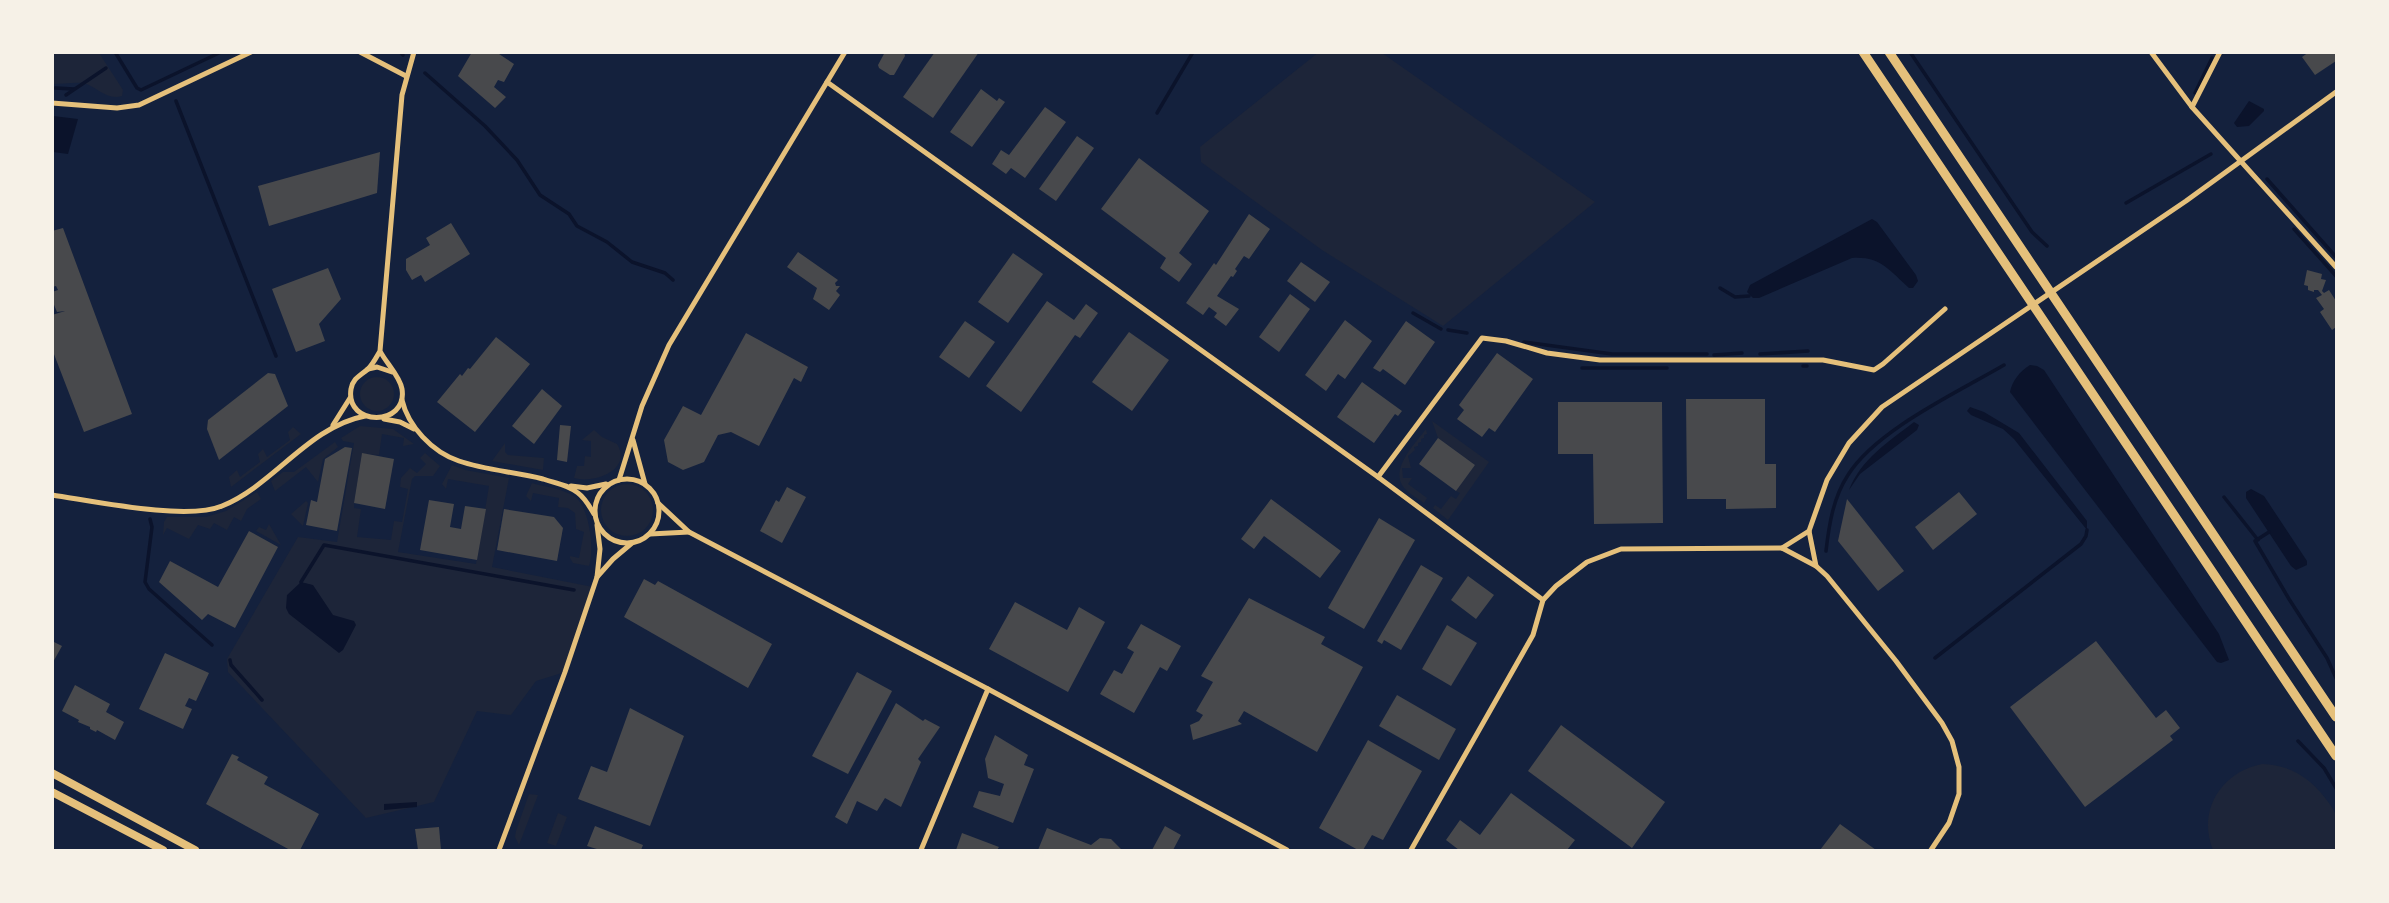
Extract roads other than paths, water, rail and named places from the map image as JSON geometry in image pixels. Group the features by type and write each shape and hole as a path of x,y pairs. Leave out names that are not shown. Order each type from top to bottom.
{"highway":[{"path":"1863,52 2336,756"},
{"path":"1889,52 2336,716"}],"main road":[{"path":"52,773 195,850"},
{"path":"52,792 163,850"}],"street":[{"path":"52,103 117,108 139,105 251,52"},
{"path":"360,52 406,76"},
{"path":"332,428 351,397 355,380 368,369 380,351 402,95 414,52"},
{"path":"619,480 655,373 682,321 845,52"},
{"path":"2151,52 2192,107 2336,267"},
{"path":"2192,107 2220,52"},
{"path":"827,82 1378,477 1544,600"},
{"path":"1816,566 1809,531 1827,480 1861,427 1882,407 2186,201 2336,92"},
{"path":"1378,477 1482,338 1506,341 1547,353 1600,360 1823,360 1874,370 1945,309"},
{"path":"380,351 402,388 401,399 406,415 417,431"},
{"path":"368,369 377,367 393,373"},
{"path":"351,397 354,405 365,416"},
{"path":"381,419 394,412 401,399"},
{"path":"52,495 127,507 182,511 213,509 236,499 332,428 365,416 400,422 456,460 520,473 561,485 580,494 594,514 597,524 600,549 597,577 562,681 499,850"},
{"path":"632,437 645,484"},
{"path":"561,485 586,488 619,480 637,480 656,496 659,514 656,525 642,540 632,543 611,540 597,524"},
{"path":"594,514 598,496 611,483"},
{"path":"658,503 689,532 1287,850"},
{"path":"1782,548 1809,531"},
{"path":"650,534 689,532"},
{"path":"597,577 632,543"},
{"path":"1410,849 1533,635 1544,600 1556,586 1583,565 1615,551 1782,548 1816,566 1827,576 1896,662 1942,723 1952,741 1959,767 1959,793 1949,823 1931,850"},
{"path":"921,850 988,689"}],"waterway":[{"path":"115,52 137,88 141,90 221,52"},
{"path":"400,52 403,55"},
{"path":"1157,113 1193,52"},
{"path":"1910,52 2032,232 2047,246"},
{"path":"2195,93 2212,58"},
{"path":"66,95 106,68"},
{"path":"425,73 485,126 517,160 540,195 569,214 577,226 607,242 632,262 665,273 673,280"},
{"path":"55,88 74,89"},
{"path":"176,101 276,356"},
{"path":"2126,203 2211,154"},
{"path":"2267,179 2336,257"},
{"path":"2294,229 2336,276"},
{"path":"1720,288 1735,297 1749,296"},
{"path":"1413,313 1441,329"},
{"path":"1448,330 1467,333"},
{"path":"1524,342 1612,354 1707,354"},
{"path":"1760,354 1808,351"},
{"path":"1714,355 1742,353"},
{"path":"1826,551 1835,502 1848,475 1861,458 1919,413 2004,365"},
{"path":"1582,368 1667,368"},
{"path":"2224,497 2258,540"},
{"path":"150,519 152,527 145,582 149,589 212,645"},
{"path":"1935,658 2081,544 2087,530"},
{"path":"2269,532 2255,541 2327,658 2336,678"},
{"path":"301,582 324,545 574,590"},
{"path":"230,660 231,665 262,700"},
{"path":"2298,741 2324,768 2336,788"}]}
